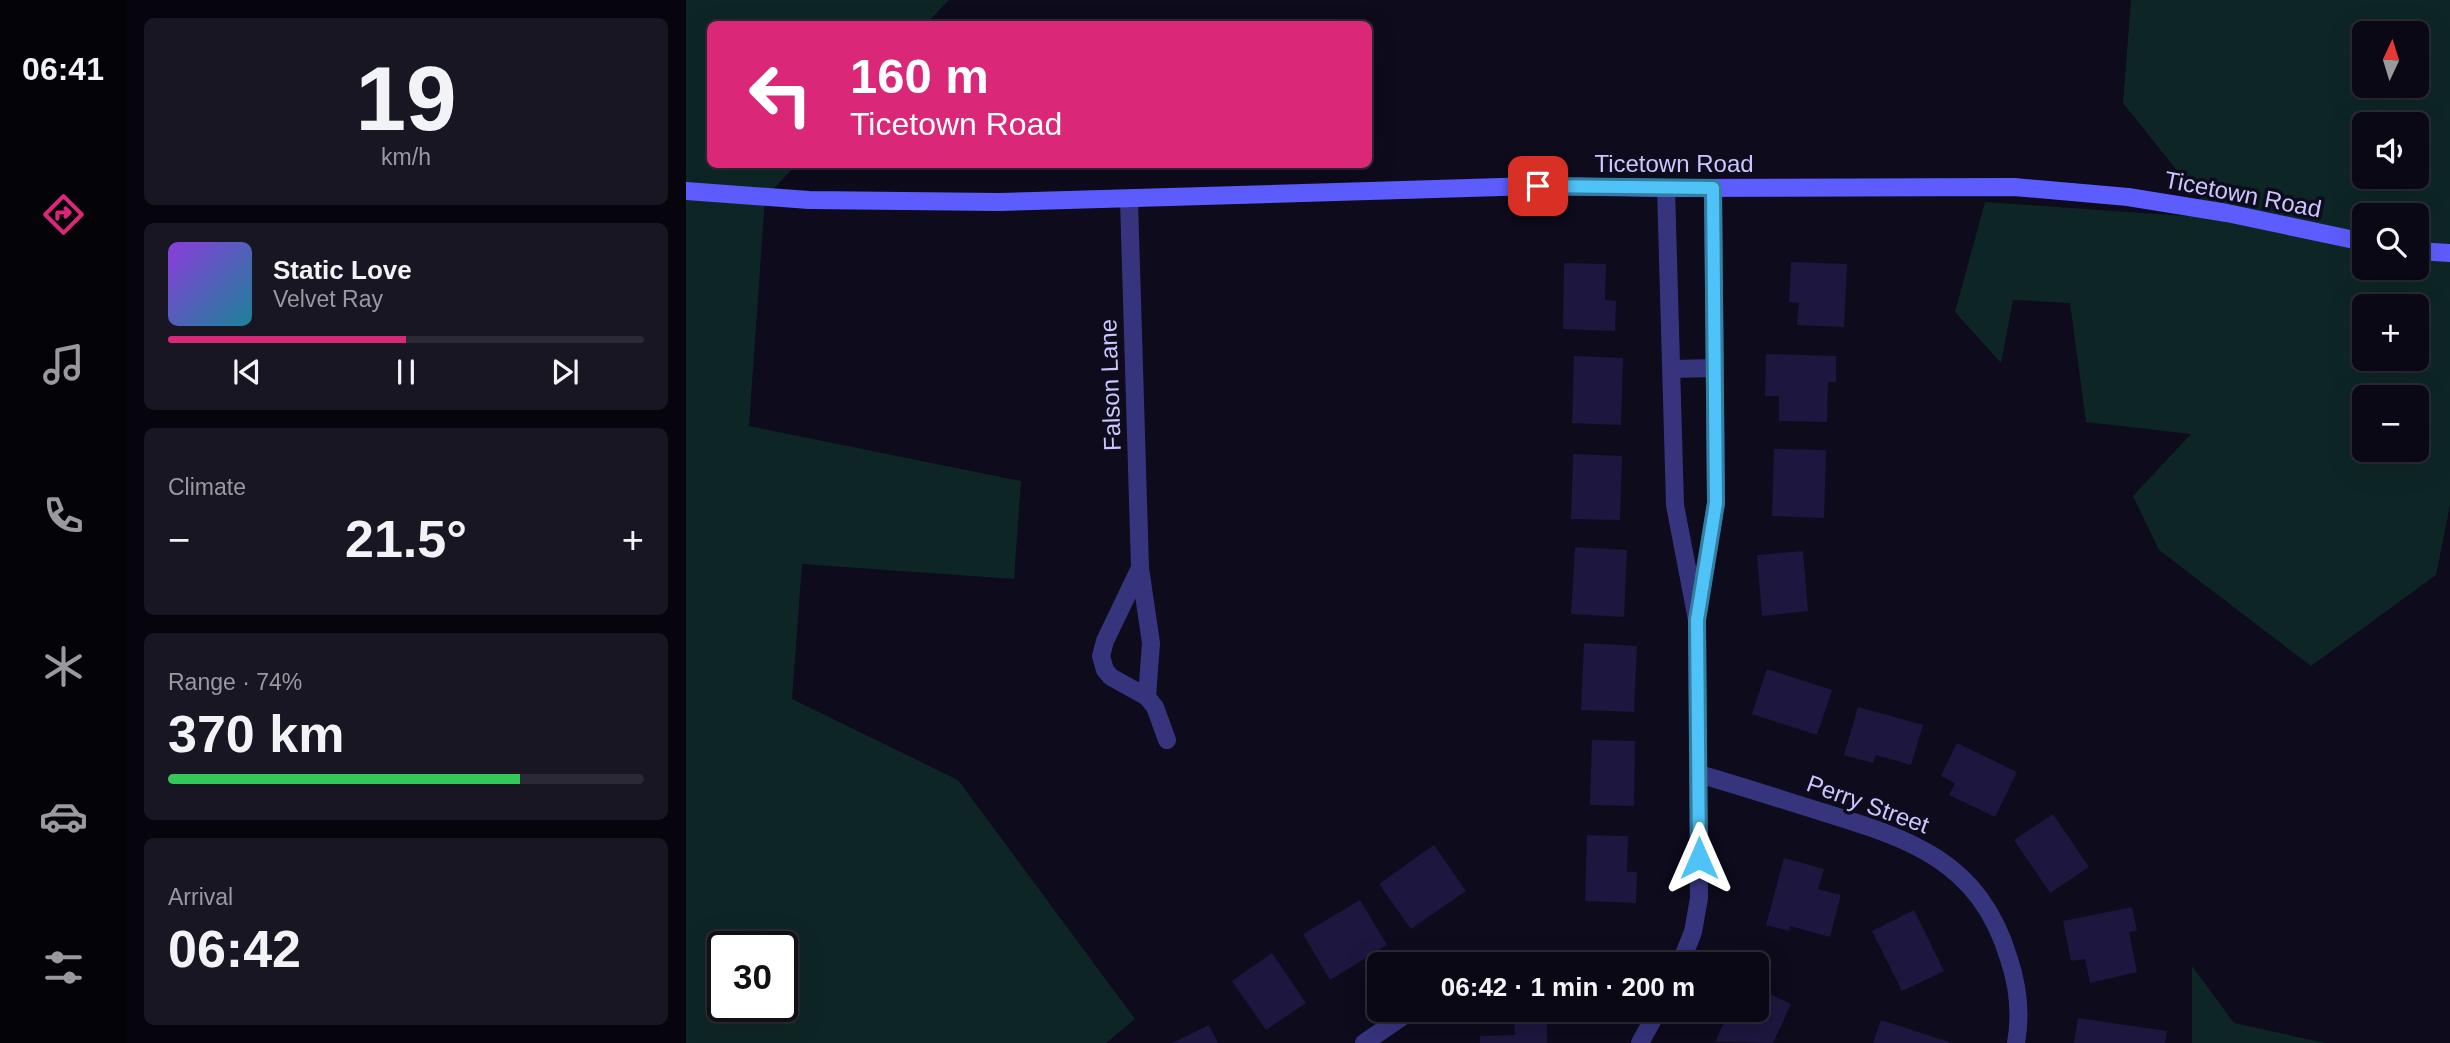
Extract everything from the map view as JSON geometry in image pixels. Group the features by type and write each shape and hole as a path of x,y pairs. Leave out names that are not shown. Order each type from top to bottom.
{"street":[{"name":"Ticetown Road","path":"686,191 809,200 999,202 1538,186 2014,187 2128,197 2227,213 2352,239"},
{"path":"1666,188 1675,505 1697,620"},
{"path":"1685,952 1693,932 1699,898 1697,620 1716,503 1713,188"},
{"name":"Falson Lane","path":"1129,200 1140,568 1151,643 1147,696 1111,677 1105,670 1101,656 1105,641 1140,568"},
{"path":"2429,252 2450,253"},
{"path":"1672,369 1713,368"},
{"path":"1147,696 1155,707 1167,740"},
{"name":"Perry Street","path":"1699,774 1889,833 1941,860 1962,878 1978,897 2004,940 2014,973 2018,1002 2016,1043"},
{"path":"1364,1043 1395,1022"},
{"path":"1640,1043 1647,1022"}],"green space":[{"path":"686,0 949,0 929,21 707,21 707,168 793,168 765,198 749,426 1021,481 1014,579 802,564 792,699 958,780 1135,1019 1106,1043 686,1043"},
{"path":"2131,0 2450,0 2450,505 2436,575 2311,666 2159,550 2133,496 2191,434 2086,422 2070,303 2013,300 2001,363 1955,312 1985,202 2215,218 2123,103"},
{"path":"2192,966 2234,1023 2325,1043 2192,1043"}],"building":[{"path":"1791,262 1847,264 1844,327 1797,325 1799,303 1789,302"},
{"path":"1564,263 1606,264 1605,300 1616,301 1615,331 1563,329"},
{"path":"1766,354 1836,356 1836,382 1828,382 1827,422 1779,421 1779,396 1765,396"},
{"path":"1574,356 1623,358 1621,425 1572,423"},
{"path":"1774,449 1826,450 1824,518 1772,516"},
{"path":"1573,454 1622,456 1620,520 1571,519"},
{"path":"1575,547 1627,550 1624,617 1571,614"},
{"path":"1803,551 1808,611 1762,616 1757,555"},
{"path":"1584,643 1637,646 1634,712 1581,710"},
{"path":"1767,669 1832,690 1817,735 1752,714"},
{"path":"1858,707 1923,725 1911,765 1876,755 1873,763 1844,755"},
{"path":"1592,740 1635,741 1634,806 1590,805"},
{"path":"1957,743 2017,772 1995,817 1949,795 1955,783 1941,776"},
{"path":"2053,814 2089,867 2050,893 2014,840"},
{"path":"1587,835 1628,836 1627,872 1637,872 1636,903 1585,901"},
{"path":"1434,845 1466,891 1411,929 1379,884"},
{"path":"1784,858 1824,869 1818,889 1841,895 1830,937 1790,926 1789,931 1766,925"},
{"path":"1360,900 1387,945 1376,952 1367,952 1367,957 1330,980 1303,934"},
{"path":"2132,907 2137,931 2129,932 2137,972 2090,983 2085,959 2071,961 2063,921"},
{"path":"1914,910 1944,971 1902,991 1872,931"},
{"path":"1272,953 1306,1003 1266,1030 1232,981"},
{"path":"1769,994 1791,1004 1773,1043 1715,1042 1724,1022 1769,1022"},
{"path":"2078,1018 2167,1031 2165,1043 2074,1043"},
{"path":"1881,1020 1949,1042 1949,1043 1873,1043"},
{"path":"1547,1022 1547,1043 1480,1043 1480,1036 1515,1035 1514,1023"},
{"path":"1209,1025 1218,1043 1172,1043"}],"route":[{"path":"1538,186 1713,188 1716,503 1697,620 1699,858"}]}
